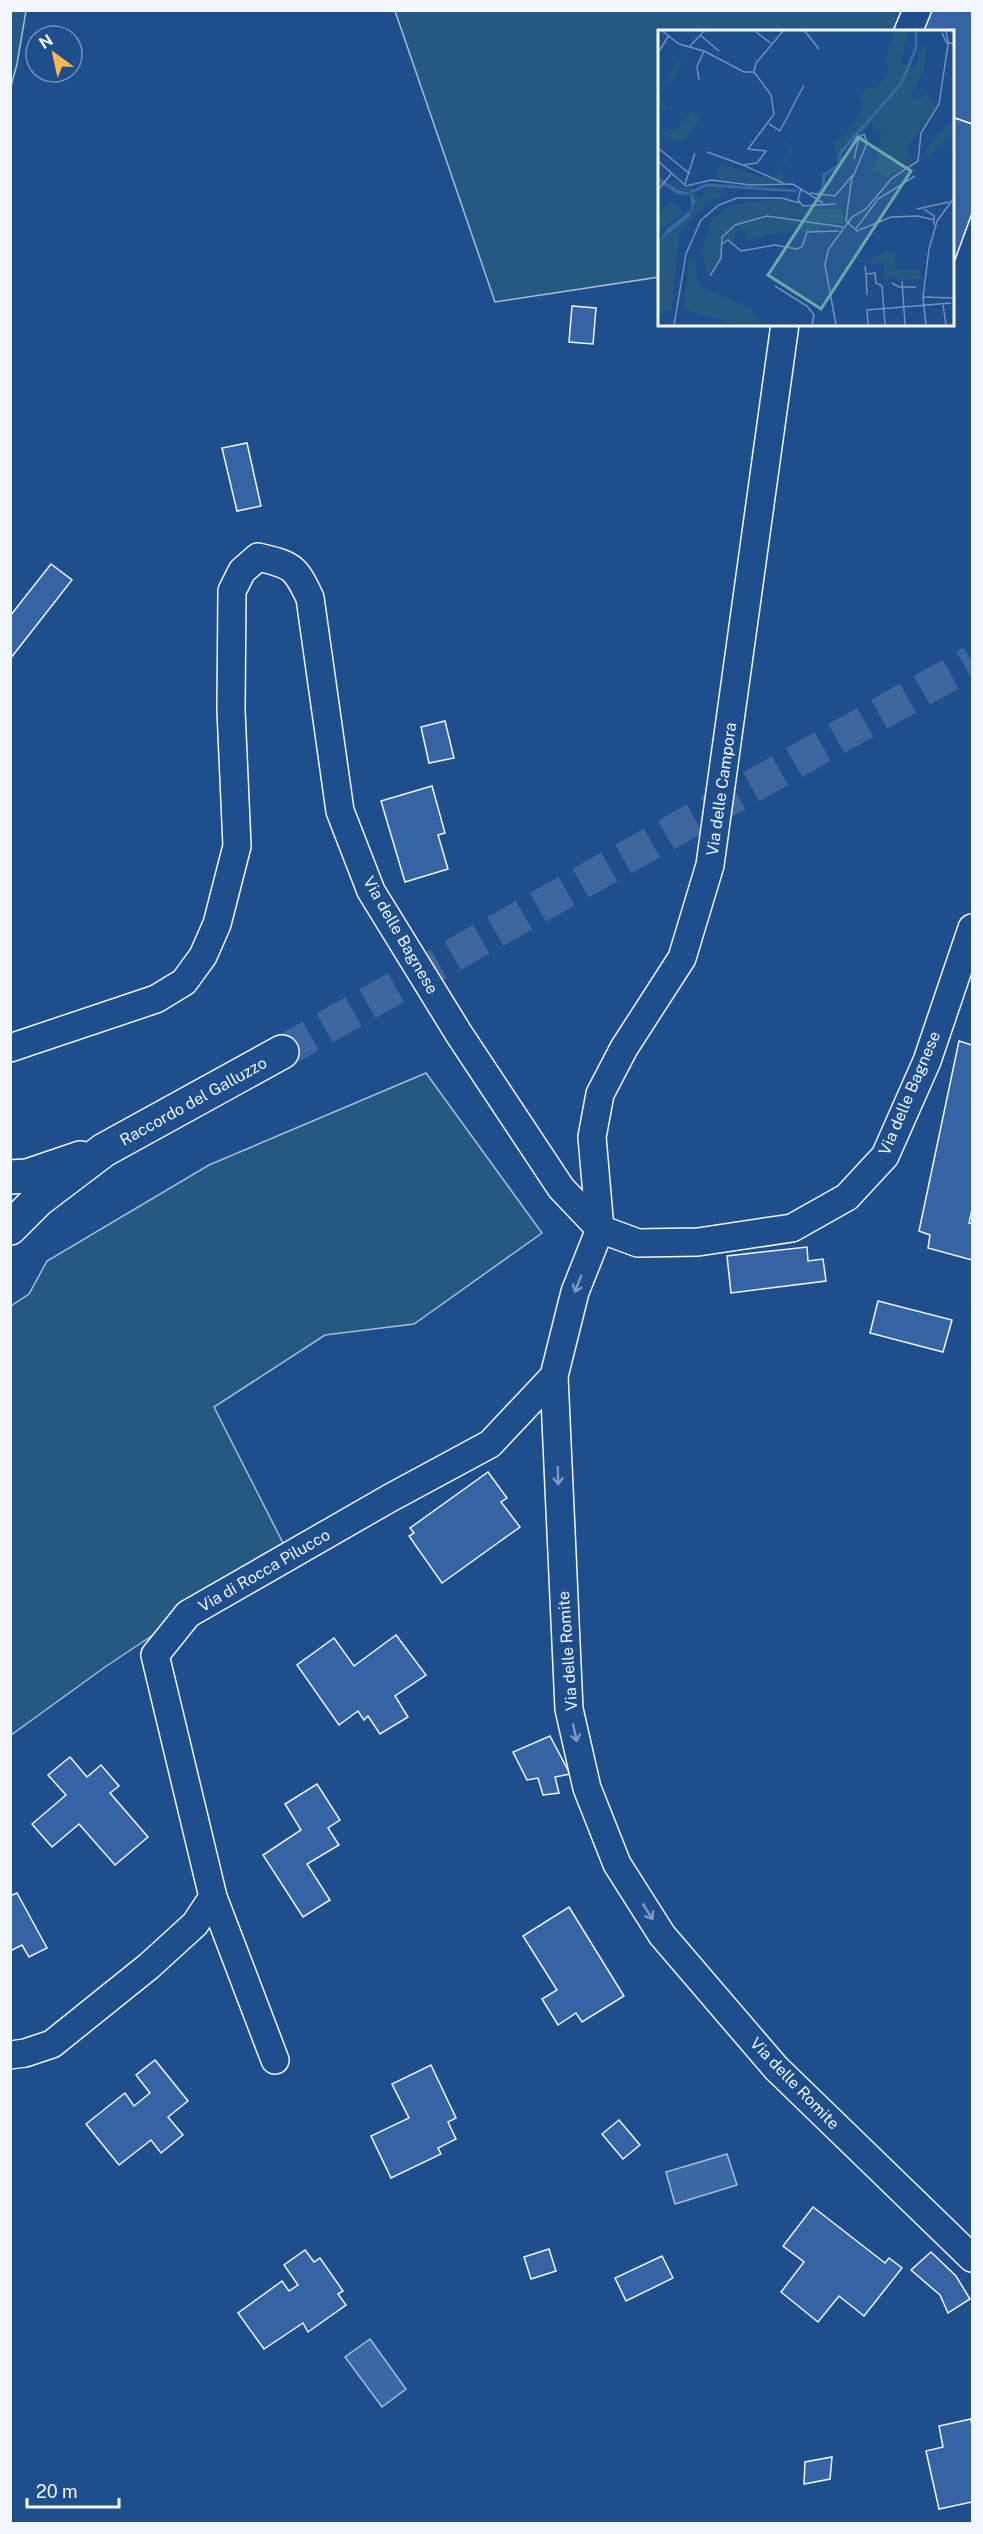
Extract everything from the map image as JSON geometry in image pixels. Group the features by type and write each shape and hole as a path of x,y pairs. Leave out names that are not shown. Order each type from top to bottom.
{"main road":[{"name":"Raccordo del Galluzzo","path":"10,1228 38,1200 104,1150 282,1052"},
{"name":"Raccordo del Galluzzo","path":"10,1176 27,1176 104,1150"}],"street":[{"path":"910,30 917,10"},
{"name":"Via delle Campora","path":"600,1229 592,1137 600,1094 624,1048 682,958 710,865 785,326"},
{"name":"Via delle Bagnese","path":"10,1048 156,999 184,982 203,956 217,924 237,846 231,710 231,591 242,571 258,557 282,562 297,572 310,598 340,811 371,891 459,1034 561,1188 600,1229 638,1243 698,1242 792,1228 847,1197 885,1156 927,1060 972,928"},
{"name":"Via delle Romite","path":"600,1229 575,1292 554,1376 569,1709 587,1788 617,1864 662,1935 776,2068 972,2258"},
{"name":"Via di Rocca Pilucco","path":"275,2060 213,1897 155,1654 188,1614 390,1497 490,1444 554,1376"},
{"path":"10,2055 25,2053 52,2044 180,1938 195,1924 213,1897"}],"shaded area":[{"path":"11,10 26,11 11,86"},
{"path":"395,11 905,11 893,30 658,30 658,277 495,302"},
{"path":"426,1073 542,1233 414,1324 325,1335 214,1407 285,1547 105,1667 11,1735 11,1306 29,1294 47,1261 209,1165"},
{"path":"727,2154 737,2185 675,2204 666,2172"},
{"path":"370,2339 406,2389 382,2407 345,2357"}],"building":[{"path":"921,10 972,10 972,124 953,117 953,30 913,30"},
{"path":"953,117 972,124 972,213 953,265"},
{"path":"572,306 596,308 593,344 569,342"},
{"path":"247,443 261,506 237,511 222,448"},
{"path":"51,564 72,580 10,659 10,616"},
{"path":"445,721 454,758 429,763 421,727"},
{"path":"432,786 445,833 438,835 448,869 405,882 381,801"},
{"path":"959,1041 972,1045 972,1210 969,1223 972,1224 972,1260 928,1248 930,1235 919,1231"},
{"path":"807,1247 808,1261 823,1259 826,1281 731,1293 727,1256"},
{"path":"878,1301 952,1320 943,1352 870,1333"},
{"path":"488,1472 507,1498 501,1502 520,1527 442,1583 409,1536 414,1533 410,1528"},
{"path":"396,1635 426,1675 395,1696 408,1717 380,1734 368,1716 364,1720 358,1711 339,1725 297,1665 334,1638 354,1666"},
{"path":"550,1736 570,1774 555,1777 559,1793 543,1795 538,1778 527,1780 513,1752"},
{"path":"70,1757 87,1777 101,1765 119,1786 110,1793 148,1837 115,1865 79,1824 52,1847 32,1824 66,1795 48,1775"},
{"path":"317,1784 340,1820 328,1828 339,1845 307,1864 330,1900 303,1917 263,1855 301,1830 285,1804"},
{"path":"17,1893 47,1948 29,1957 22,1945 10,1951 10,1896"},
{"path":"569,1907 624,1996 582,2022 576,2013 558,2025 542,1999 557,1990 523,1936"},
{"path":"155,2060 188,2101 168,2117 183,2135 161,2153 151,2140 119,2165 86,2124 125,2093 134,2106 150,2093 136,2075"},
{"path":"431,2065 456,2118 448,2122 456,2139 438,2148 441,2154 391,2178 371,2136 409,2118 392,2084"},
{"path":"619,2120 640,2145 623,2159 602,2134"},
{"path":"813,2207 885,2263 889,2258 902,2268 864,2316 839,2296 818,2322 781,2292 804,2262 783,2246"},
{"path":"549,2249 556,2271 531,2279 524,2257"},
{"path":"305,2250 314,2262 320,2258 343,2291 338,2294 346,2305 308,2332 303,2323 264,2349 238,2313 282,2281 289,2291 298,2285 284,2265"},
{"path":"931,2252 956,2276 970,2299 948,2313 940,2295 911,2270"},
{"path":"662,2256 673,2278 626,2301 615,2278"},
{"path":"971,2419 972,2502 939,2509 926,2451 943,2447 939,2426"},
{"path":"832,2457 830,2479 804,2484 805,2462"}],"tunnel":[{"path":"282,1052 972,662"}]}
